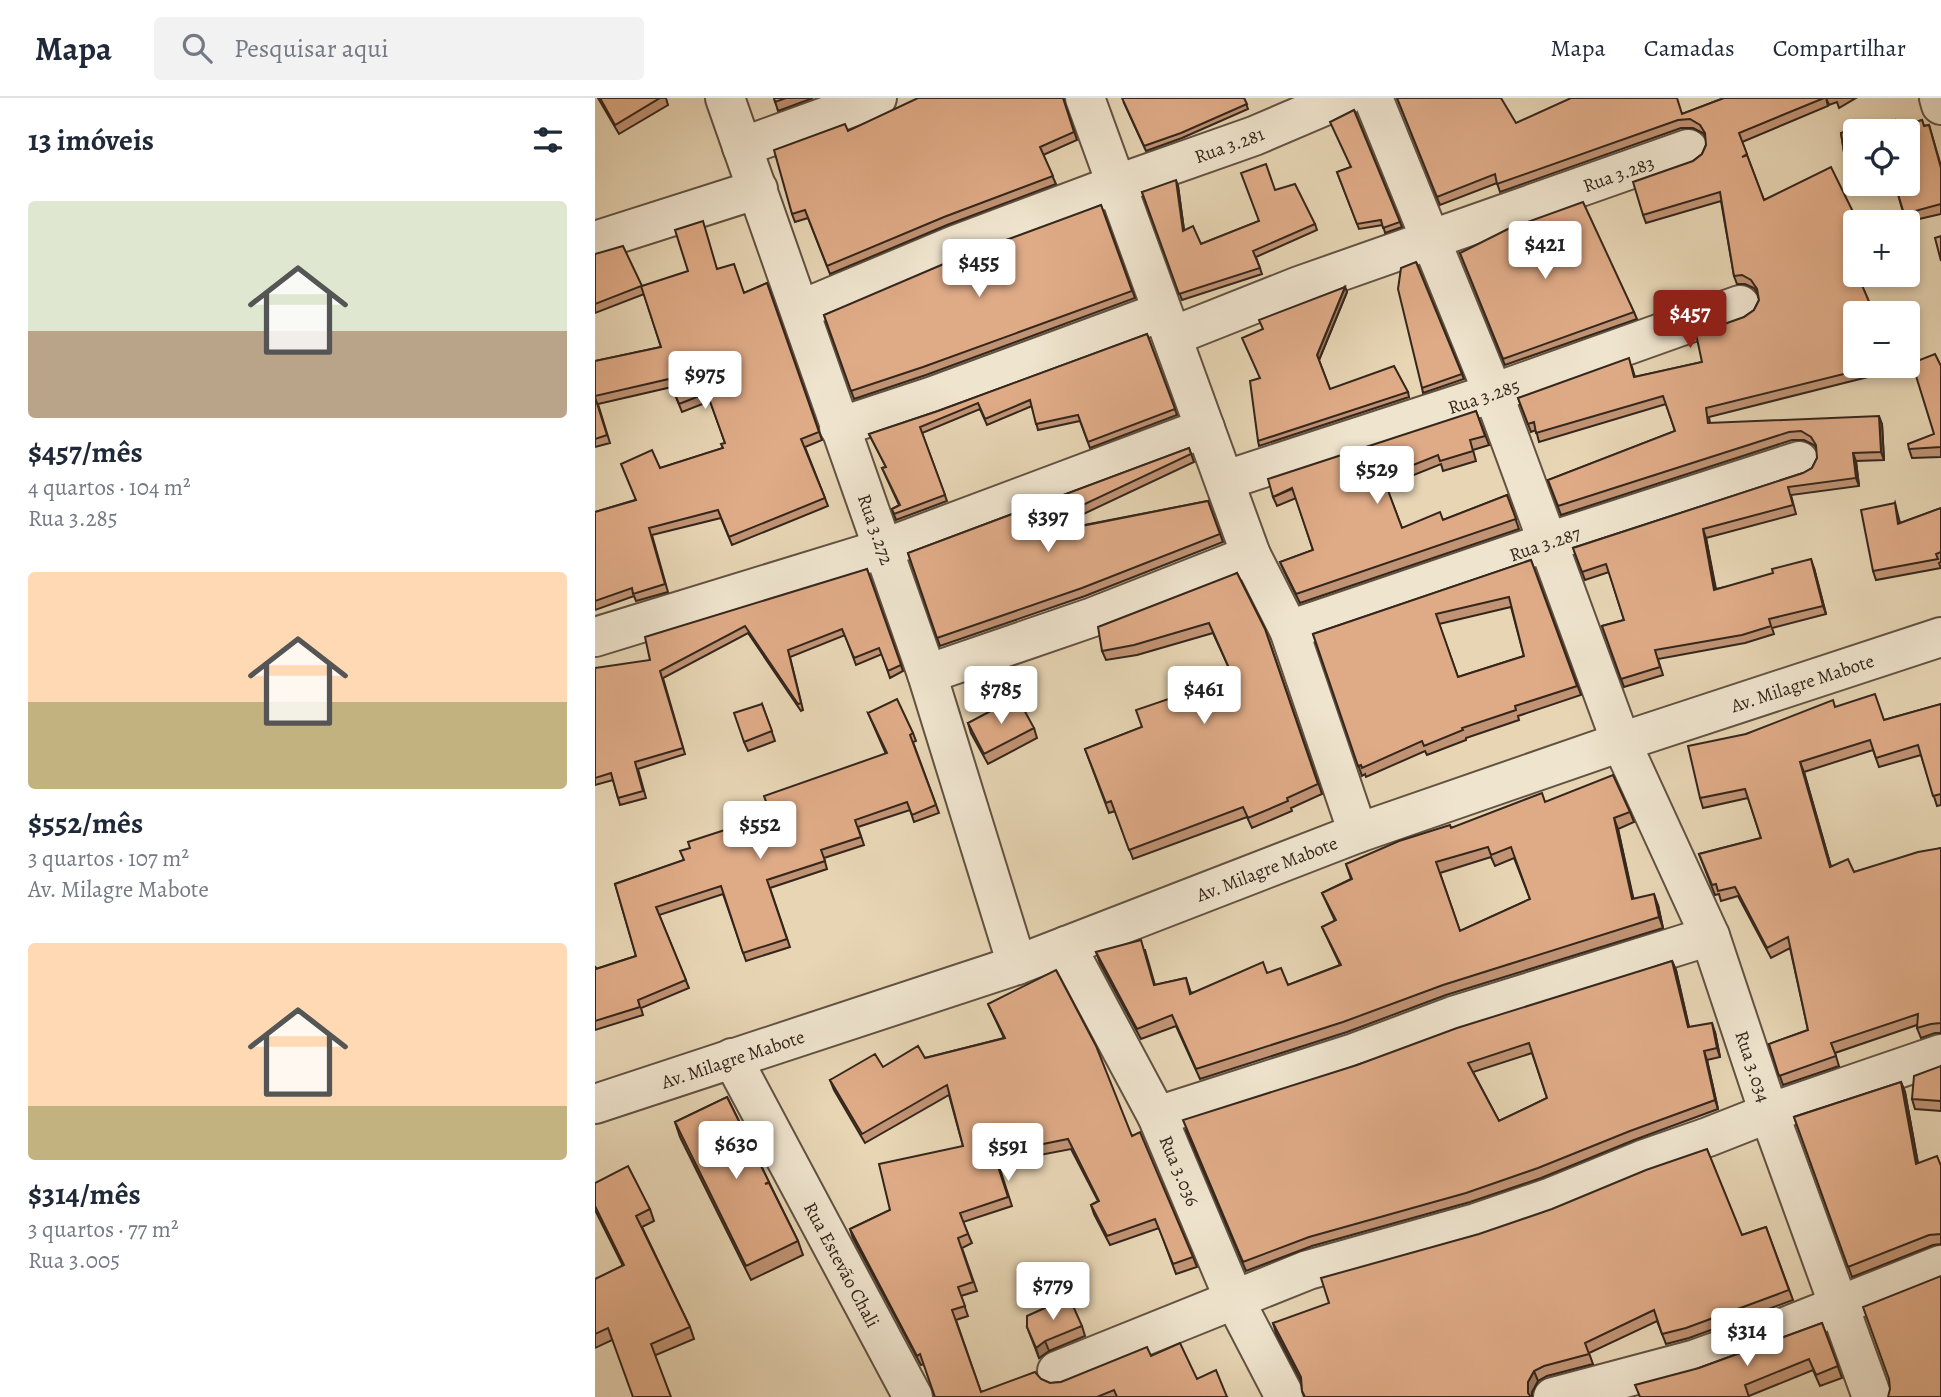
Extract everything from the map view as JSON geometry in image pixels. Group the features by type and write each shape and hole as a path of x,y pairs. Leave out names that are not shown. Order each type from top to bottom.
{"street":[{"name":"Rua 3.272","path":"725,98 927,674 1017,965"},
{"path":"743,147 877,98"},
{"path":"1085,98 1251,555 1289,630 1358,833"},
{"name":"Rua 3.281","path":"800,310 955,245 1254,136 1343,98"},
{"name":"Rua 3.034","path":"1373,98 1493,393 1621,742 1710,936 1769,1113 1872,1397"},
{"path":"1939,98 1941,106"},
{"name":"Rua 3.283","path":"839,427 1167,324 1299,286 1688,149"},
{"path":"595,241 758,190"},
{"name":"Rua 3.285","path":"1226,481 1493,393 1740,305"},
{"path":"595,637 882,549 1205,428"},
{"name":"Rua 3.287","path":"1289,630 1548,542 1800,461"},
{"path":"927,674 1093,617 1251,555"},
{"name":"Av. Milagre Mabote","path":"595,1104 1017,965 1358,833 1621,742 1941,637"},
{"path":"1157,1116 1354,1053 1453,1016 1710,936"},
{"name":"Rua 3.036","path":"1066,946 1157,1116 1234,1298 1285,1397"},
{"path":"1057,1371 1308,1270 1476,1223 1549,1198 1769,1113 1941,1054"},
{"name":"Rua Estevão Chali","path":"732,1058 913,1397"},
{"path":"1553,1397 1605,1391 1777,1330 1941,1265"}],"building":[{"path":"600,98 660,98 615,125"},
{"path":"918,98 1063,98 1074,132 1040,147 1053,176 944,217 827,266 805,210 792,214 774,150 845,124 848,131"},
{"path":"1122,98 1244,98 1247,104 1144,146"},
{"path":"1397,98 1501,98 1516,123 1571,98 1677,98 1682,114 1724,98 1824,98 1739,133 1747,154 1742,157 1747,155 1764,200 1831,167 1852,210 1843,210 1843,287 1863,287 1869,301 1843,301 1843,374 1706,408 1708,423 1879,416 1881,452 1853,453 1856,478 1788,487 1793,505 1703,529 1714,590 1773,573 1772,569 1811,559 1823,606 1769,619 1771,626 1742,635 1655,650 1660,667 1621,679 1602,626 1624,620 1606,564 1582,572 1573,548 1803,473 1812,468 1817,458 1816,445 1811,437 1801,431 1789,432 1558,506 1548,480 1675,431 1663,396 1536,433 1534,422 1528,424 1518,398 1629,358 1634,377 1702,362 1696,334 1744,317 1754,310 1759,300 1757,289 1751,280 1742,275 1734,276 1720,192 1643,215 1633,182 1693,161 1702,154 1706,145 1705,133 1700,125 1690,119 1678,120 1497,184 1495,174 1437,197"},
{"path":"1354,110 1400,222 1383,228 1381,220 1357,224 1337,172 1351,167 1330,122"},
{"path":"1922,120 1924,126 1929,125 1941,168 1941,204 1919,210 1903,210 1899,196 1920,196"},
{"path":"1266,164 1275,190 1295,184 1315,224 1253,251 1260,268 1179,294 1142,192 1176,180 1183,231 1193,226 1201,244 1259,221 1241,173"},
{"path":"1583,202 1634,312 1503,359 1460,253 1508,229"},
{"path":"1101,205 1132,291 851,391 824,315 960,257"},
{"path":"703,221 717,269 734,264 744,293 767,283 819,432 801,439 825,498 729,537 718,510 649,528 665,584 633,594 632,588 595,601 595,512 636,500 621,464 652,450 660,468 723,448 721,444 725,443 707,393 679,404 669,379 595,396 595,361 661,347 641,286 595,304 595,254 623,246 642,286 688,271 675,230"},
{"path":"1941,236 1941,261 1935,238"},
{"path":"1416,262 1462,374 1422,388 1398,289 1401,268"},
{"path":"1345,287 1317,355 1330,389 1394,366 1408,392 1258,441 1250,381 1260,378 1242,338 1263,329 1259,320"},
{"path":"1147,334 1175,409 1088,442 1078,415 1036,424 1030,400 985,419 978,403 920,427 945,495 894,514 892,509 900,505 882,468 886,467 869,434"},
{"path":"1935,354 1941,366 1941,447 1909,449 1908,444 1934,434 1917,378 1920,378 1920,360"},
{"path":"595,397 607,435 595,439"},
{"path":"1476,411 1485,436 1470,440 1473,451 1440,461 1438,455 1383,477 1402,528 1440,512 1443,520 1507,495 1516,519 1296,594 1280,562 1313,550 1292,488 1273,497 1268,479"},
{"path":"1189,448 1191,454 1034,528 1036,535 1208,501 1220,534 1082,588 937,638 908,553"},
{"path":"1895,503 1898,524 1941,508 1941,552 1936,554 1938,559 1873,571 1861,510"},
{"path":"1531,560 1577,686 1515,706 1516,710 1462,728 1463,730 1424,746 1422,741 1362,768 1361,765 1358,766 1313,634","holes":["1509,597 1524,656 1458,677 1436,614"]},
{"path":"867,569 901,665 888,671 879,648 854,658 842,629 788,650 801,703 798,704 745,626 660,671 683,748 635,762 643,791 618,798 611,773 595,778 595,668 650,660 645,637"},
{"path":"1237,573 1265,629 1318,784 1287,798 1288,801 1248,818 1243,807 1129,850 1111,801 1106,803 1085,749 1142,727 1136,710 1201,688 1198,682 1229,668 1209,623 1134,645 1102,651 1098,627"},
{"path":"1875,694 1884,720 1941,704 1941,794 1933,796 1918,745 1876,758 1870,740 1800,762 1830,867 1848,859 1854,872 1918,852 1941,848 1941,1023 1917,1028 1918,1014 1831,1043 1836,1056 1779,1076 1769,1044 1808,1030 1788,937 1767,948 1735,887 1718,891 1716,884 1712,885 1699,854 1761,838 1745,789 1700,798 1688,746 1746,734 1833,700 1835,707"},
{"path":"1017,697 1034,728 984,754 968,723"},
{"path":"897,699 913,733 910,735 936,805 912,815 907,802 855,820 861,837 821,850 825,861 767,880 787,939 743,953 721,886 656,907 686,980 638,1000 640,1007 595,1021 595,967 596,969 636,956 615,884 684,860 680,851 690,848 688,842 771,815 764,796 887,753 868,713"},
{"path":"762,704 772,731 744,742 734,713"},
{"path":"1613,775 1630,812 1614,818 1632,899 1654,894 1659,917 1443,985 1343,1022 1196,1069 1172,1015 1137,1029 1096,952 1141,940 1154,985 1186,978 1190,994 1263,962 1267,973 1281,968 1288,985 1341,965 1322,927 1336,920 1322,893 1352,879 1346,864 1399,841 1450,825 1451,828 1542,793 1545,802","holes":["1488,847 1491,855 1511,847 1530,899 1460,931 1436,862"]},
{"path":"1672,961 1688,1027 1712,1023 1717,1048 1704,1051 1715,1100 1466,1193 1309,1237 1243,1262 1183,1120 1357,1065 1457,1028","holes":["1529,1043 1547,1098 1499,1121 1468,1063"]},
{"path":"1056,970 1096,1046 1132,1136 1140,1132 1193,1257 1173,1264 1155,1219 1107,1236 1091,1205 1099,1201 1068,1139 994,1154 1008,1197 960,1213 968,1234 958,1238 973,1282 958,1287 965,1306 952,1310 981,1392 1035,1372 1050,1383 1061,1382 1147,1347 1151,1356 1180,1343 1197,1379 1216,1370 1227,1397 1117,1397 1114,1390 1097,1397 935,1397 920,1354 917,1356 850,1229 890,1210 879,1164 963,1146 947,1085 862,1134 830,1080 875,1054 883,1067 918,1046 925,1058 1005,1038 988,1004"},
{"path":"1941,1066 1941,1101 1912,1099 1914,1076"},
{"path":"1901,1082 1916,1164 1937,1156 1941,1166 1941,1234 1929,1235 1848,1267 1794,1117"},
{"path":"727,1097 769,1182 765,1184 769,1183 798,1241 746,1266 675,1122"},
{"path":"1707,1149 1742,1235 1766,1227 1789,1290 1686,1328 1662,1334 1654,1310 1585,1343 1589,1354 1534,1371 1528,1382 1528,1393 1531,1397 1305,1397 1301,1377 1273,1323 1329,1303 1321,1278 1479,1234"},
{"path":"628,1166 650,1209 636,1216 690,1327 651,1344 671,1397 633,1397 608,1328 595,1334 595,1279 624,1265 595,1206 595,1183"},
{"path":"1941,1276 1941,1397 1888,1397 1889,1379 1863,1307"},
{"path":"1069,1297 1082,1326 1045,1341 1036,1348 1027,1327 1027,1316"},
{"path":"1822,1323 1838,1366 1816,1375 1809,1359 1745,1385 1749,1397 1640,1397 1635,1385 1699,1368"}]}
